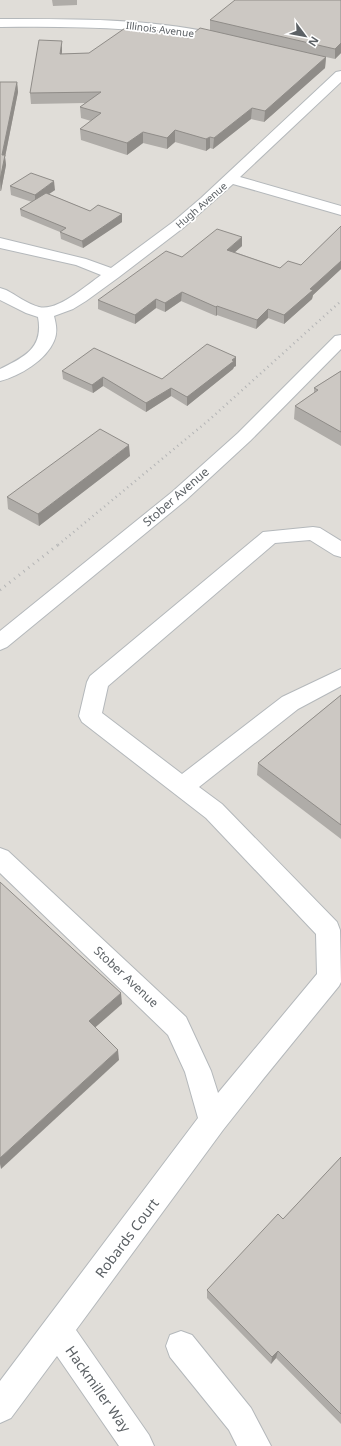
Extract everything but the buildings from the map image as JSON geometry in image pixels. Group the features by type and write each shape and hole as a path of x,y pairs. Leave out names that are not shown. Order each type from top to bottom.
{"street":[{"name":"Illinois Avenue","path":"0,23 88,23 144,25 186,30 234,41"},
{"name":"Hugh Avenue","path":"46,314 64,308 113,274 178,225 231,178 338,68"},
{"path":"231,178 341,210"},
{"path":"0,243 81,262 113,274"},
{"path":"0,293 33,311 46,314 48,334 40,350 23,364 0,376"},
{"name":"Stober Avenue","path":"0,642 179,496 244,438 341,340"},
{"path":"336,982 328,930 214,811 90,716 98,682 270,537 313,533 341,550"},
{"path":"182,787 290,703 341,678"},
{"name":"Stober Avenue","path":"0,858 177,1026 198,1071 213,1122"},
{"name":"Robards Court","path":"0,1407 254,1069 336,982"},
{"name":"Hackmiller Way","path":"58,1331 138,1446"},
{"path":"181,1346 240,1419 255,1446"}],"shaded area":[{"path":"0,0 341,0 341,1446 0,1446"}],"railway":[{"path":"58,545 209,420 341,301"},
{"path":"0,590 59,544"}]}
